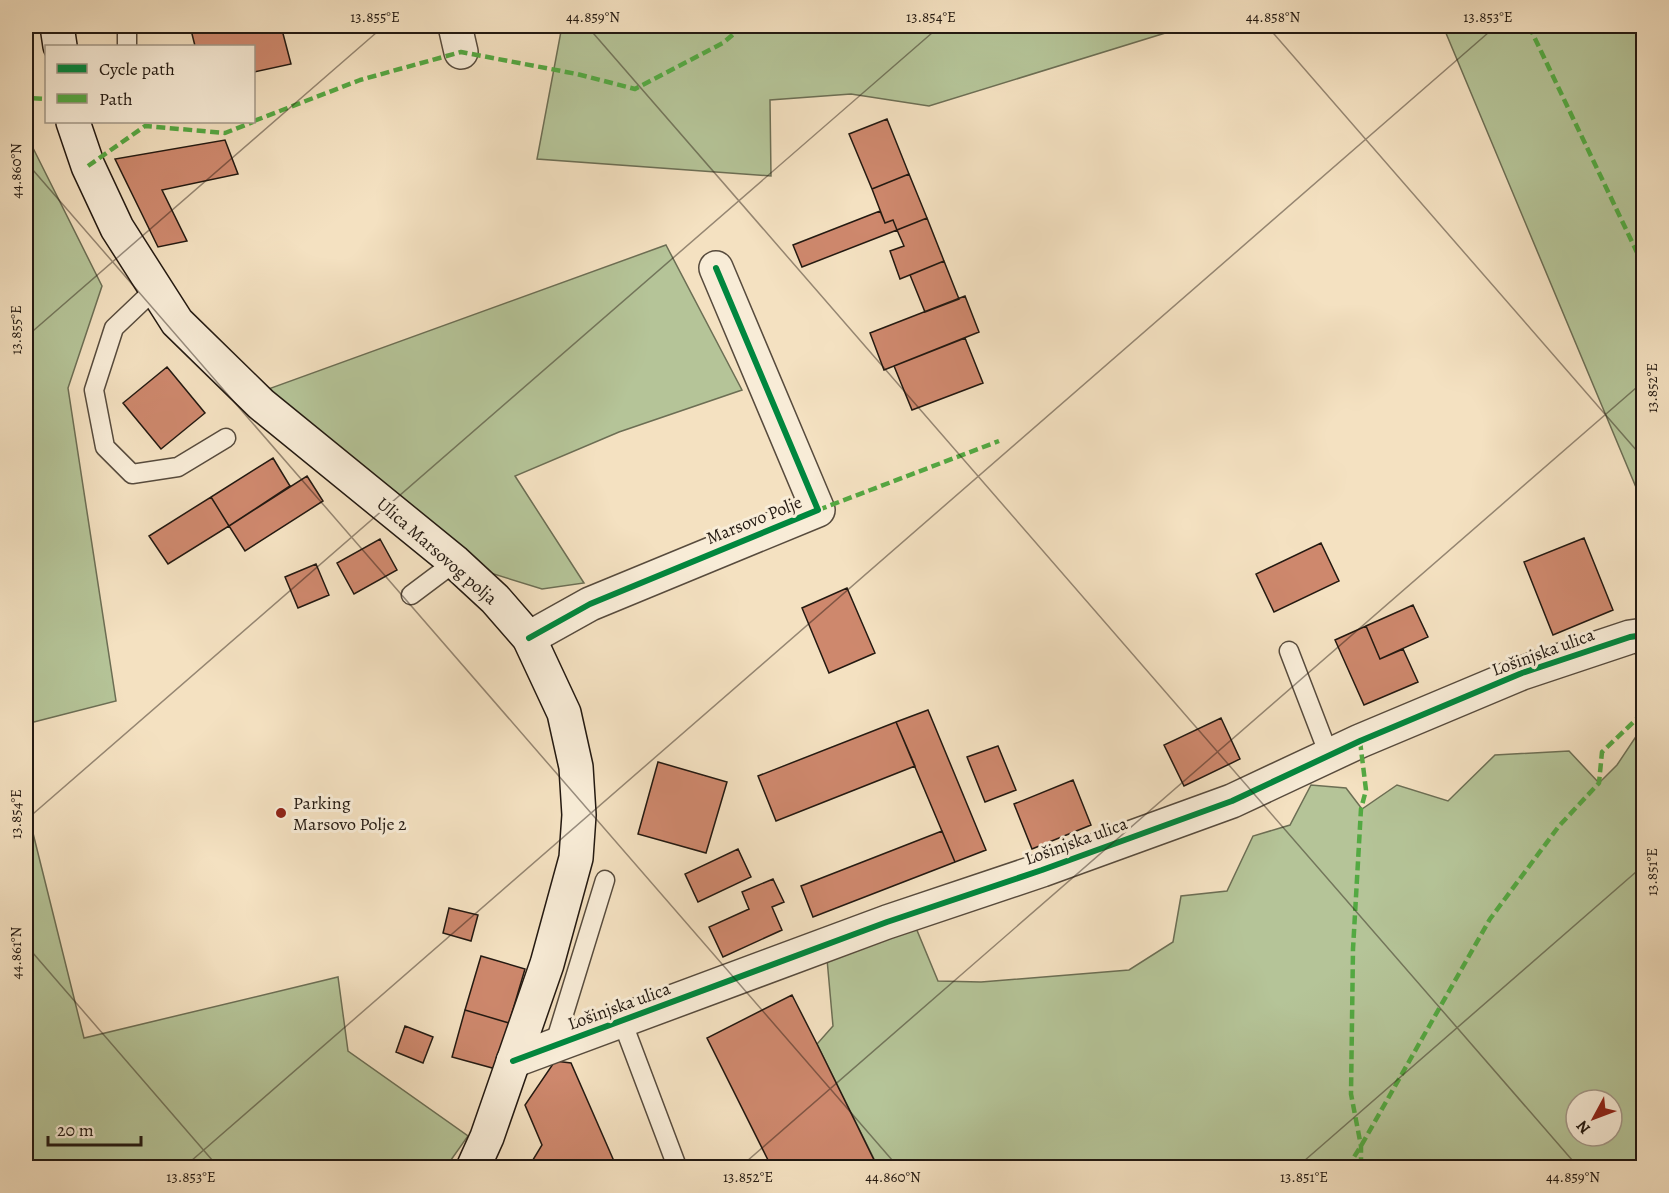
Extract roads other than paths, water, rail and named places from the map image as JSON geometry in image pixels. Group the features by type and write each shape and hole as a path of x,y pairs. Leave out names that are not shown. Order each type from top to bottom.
{"street":[{"path":"57,26 60,45"},
{"name":"Ulica Marsovog polja","path":"80,125 88,166 117,228 177,322 261,404 455,561 495,599 529,638 564,713 576,767 579,815 576,858 547,964 487,1137 473,1167"},
{"name":"Marsovo Polje","path":"529,638 590,604 818,510 716,268"},
{"name":"Lošinjska ulica","path":"513,1061 887,922 1042,870 1233,801 1329,755 1522,673 1630,637 1644,635"}],"lane":[{"path":"127,26 127,45"},
{"path":"155,290 114,328 107,348 94,390 105,447 132,474 178,467 226,438"},
{"path":"411,595 455,561"},
{"path":"1289,651 1329,755"},
{"path":"554,1046 605,880"},
{"path":"622,1021 676,1164 673,1167"}],"place":[{"name":"Parking Marsovo Polje 2","path":"281,813"}]}
